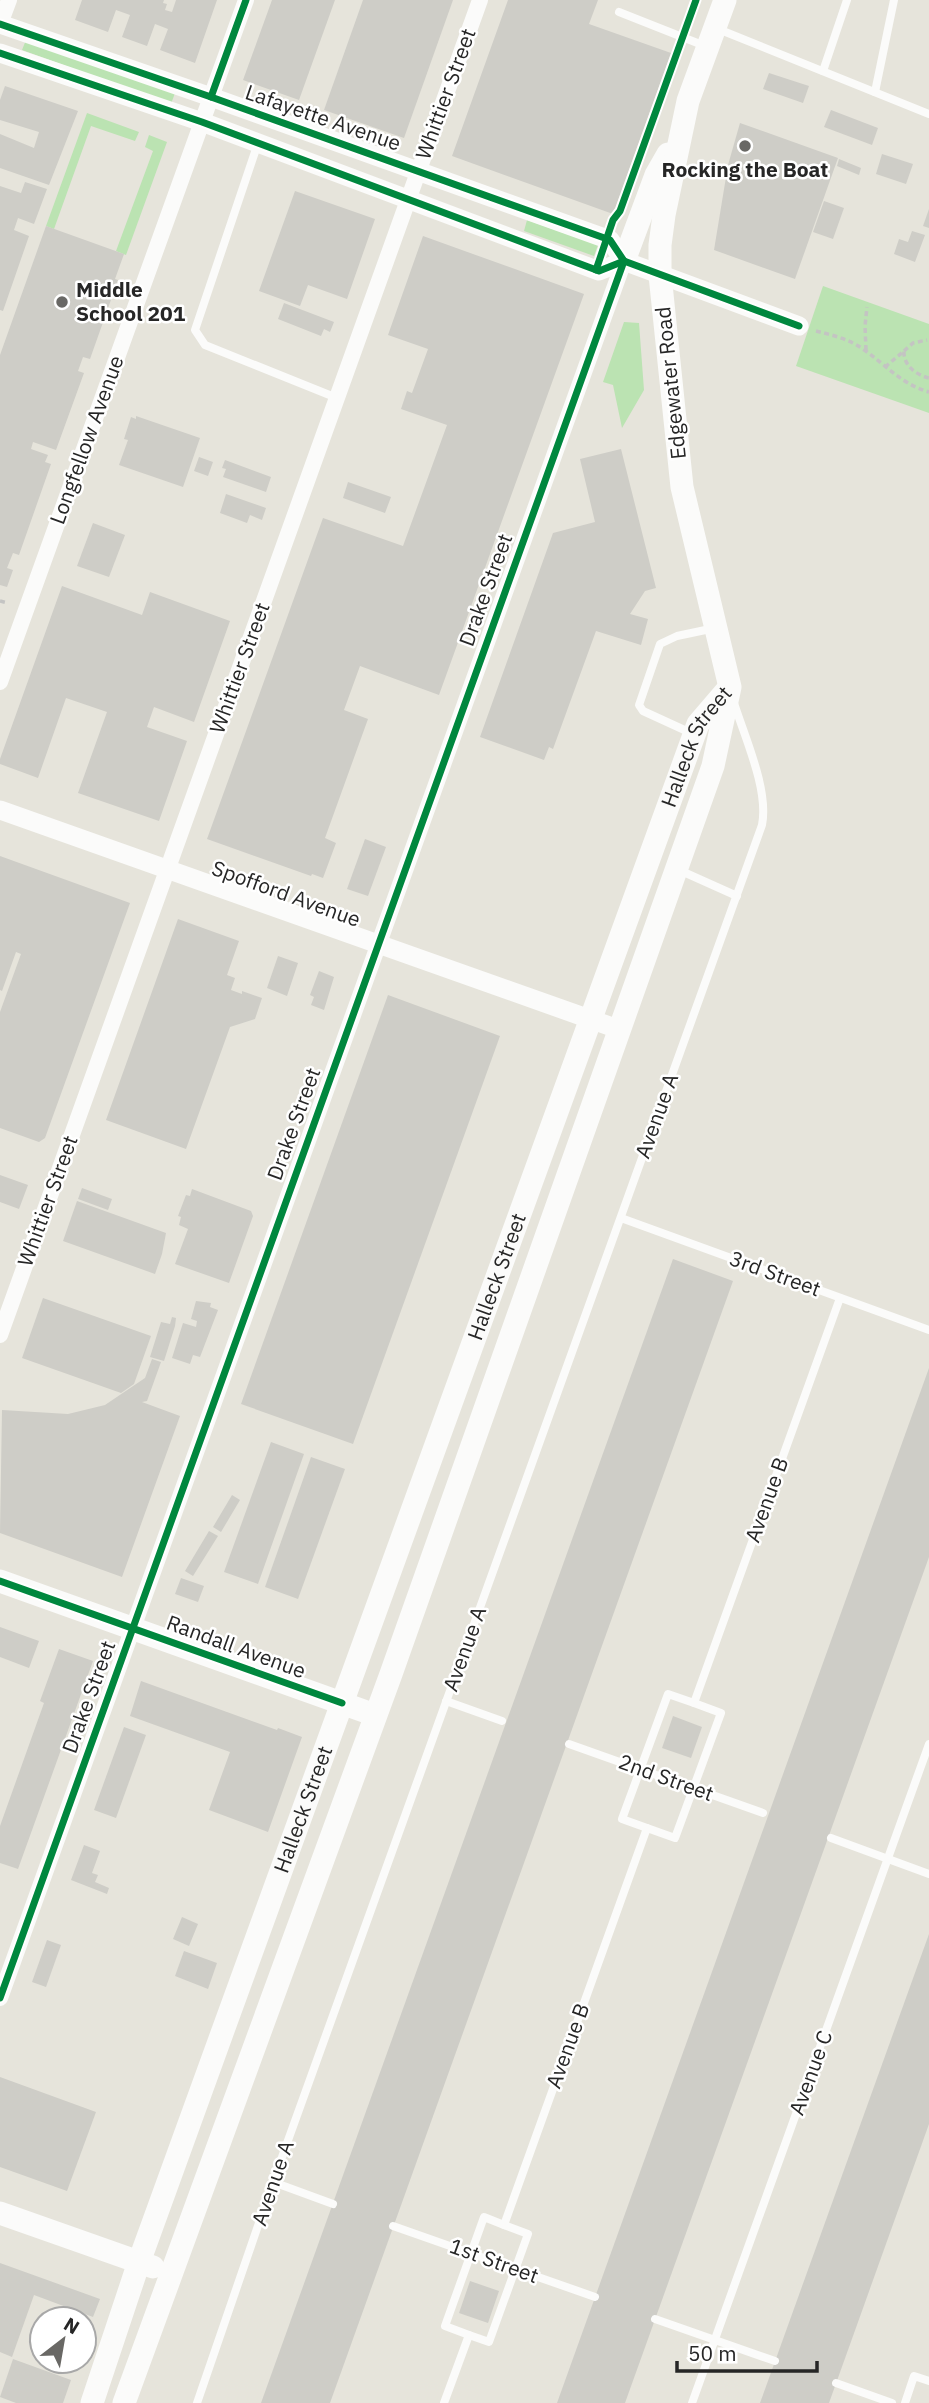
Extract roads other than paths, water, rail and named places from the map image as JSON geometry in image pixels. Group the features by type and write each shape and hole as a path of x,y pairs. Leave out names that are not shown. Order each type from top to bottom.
{"main road":[{"name":"Edgewater Road","path":"725,0 688,101 680,134 664,215 660,275 682,487 730,687"},
{"path":"624,261 656,175 680,134"},
{"name":"Halleck Street","path":"92,2403 139,2262 698,724 730,687"},
{"name":"Halleck Street","path":"124,2403 375,1716 713,766 730,687"},
{"name":"Randall Avenue","path":"0,1581 375,1716"},
{"path":"0,2213 170,2273"}],"street":[{"path":"0,24 9,0"},
{"name":"Longfellow Avenue","path":"0,682 246,0"},
{"name":"Whittier Street","path":"0,1335 480,0"},
{"name":"Lafayette Avenue","path":"0,24 419,170 610,240 624,261 799,326"},
{"path":"0,53 202,122 599,271 624,261"},
{"name":"Drake Street","path":"0,1998 624,261"},
{"name":"Spofford Avenue","path":"0,810 618,1029"}],"lane":[{"path":"823,71 847,0"},
{"path":"875,92 894,0"},
{"path":"619,12 823,71 929,114"},
{"path":"258,143 195,330 205,345 337,398"},
{"path":"694,735 643,711 639,705 660,644 677,636 715,628"},
{"name":"Avenue A","path":"197,2403 273,2182 762,825 765,813 763,794 730,687"},
{"path":"676,868 737,896"},
{"name":"3rd Street","path":"621,1218 929,1330"},
{"name":"Avenue B","path":"694,1703 840,1298"},
{"path":"668,1693 721,1713 675,1838 622,1819 640,1769 668,1693"},
{"path":"446,1701 502,1721"},
{"name":"2nd Street","path":"569,1744 763,1813"},
{"name":"Avenue C","path":"692,2403 929,1744"},
{"name":"Avenue B","path":"504,2225 647,1828"},
{"path":"831,1838 929,1874"},
{"path":"273,2182 333,2204"},
{"path":"484,2217 528,2234 489,2342 444,2326 471,2253 484,2217"},
{"name":"1st Street","path":"393,2225 595,2297"},
{"path":"655,2319 775,2361"},
{"path":"444,2403 469,2334"},
{"path":"905,2403 914,2376 929,2381"},
{"path":"836,2383 892,2403"}],"place":[{"name":"Rocking the Boat","path":"745,146"},
{"name":"Middle School 201","path":"62,302"}]}
